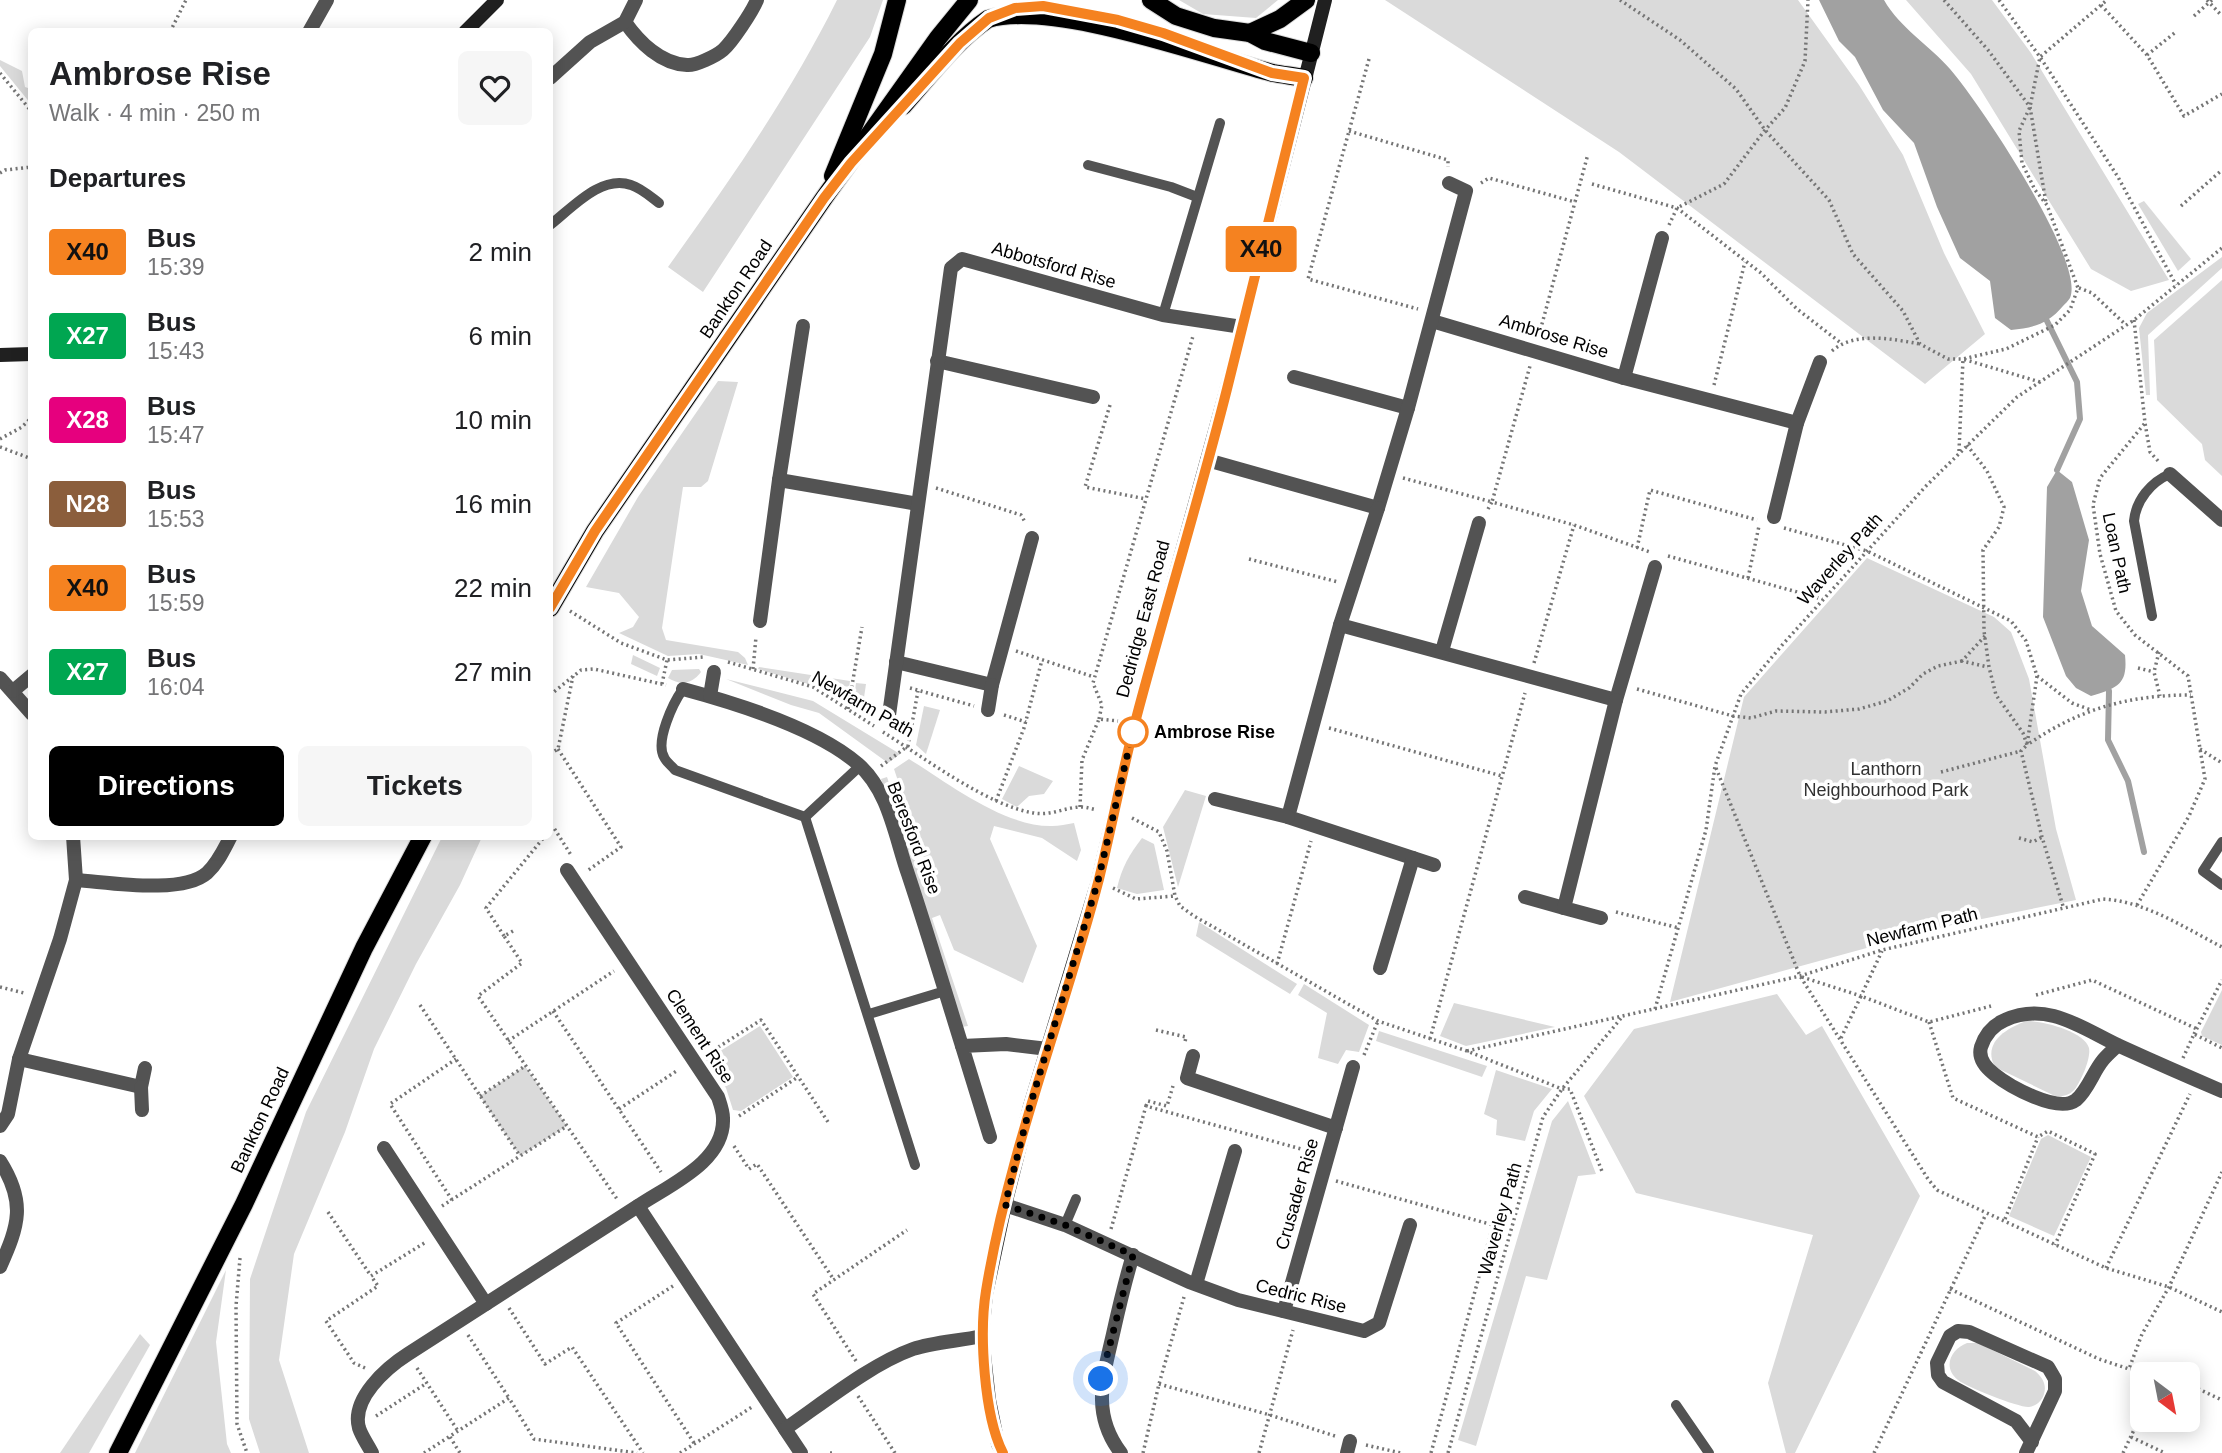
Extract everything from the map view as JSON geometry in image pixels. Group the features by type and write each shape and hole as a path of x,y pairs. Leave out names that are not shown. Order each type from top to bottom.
{"main road":[{"path":"824,198 883,54 897,0"},
{"name":"Bankton Road","path":"553,603 595,531 824,198 938,38 969,0"},
{"path":"1152,0 1176,16 1214,28 1250,33 1265,41 1311,53"},
{"path":"1250,33 1280,19 1306,0"},
{"path":"851,163 960,43 989,18 1015,8 1057,8 1118,20 1163,33 1272,73 1304,78"},
{"name":"Bankton Road","path":"118,1453 244,1204 364,948 421,840"},
{"name":"Bankton Road","path":"111,1453 134,1422"}],"street":[{"path":"311,28 327,0"},
{"path":"469,28 497,0"},
{"path":"553,75 590,42 625,22 636,0"},
{"path":"625,22 651,51 689,66 723,50 753,10 757,0"},
{"name":"Dedridge East Road","path":"1003,1453 998,1444 989,1400 982,1336 986,1294 1005,1205 1030,1106 1098,881 1135,722 1242,327 1325,0"},
{"path":"1288,817 1340,625 1408,408 1466,191 1449,183"},
{"name":"Ambrose Rise","path":"1625,378 1662,238"},
{"name":"Abbotsford Rise","path":"889,715 951,268 962,259 1163,315 1242,327"},
{"name":"Ambrose Rise","path":"1433,317 1625,378 1797,423"},
{"path":"761,621 803,326"},
{"path":"0,355 28,354"},
{"path":"937,361 1093,397"},
{"path":"1773,520 1797,423 1820,362"},
{"path":"1294,377 1408,408"},
{"path":"1207,460 1378,508"},
{"path":"2169,474 2222,520"},
{"path":"779,480 918,504"},
{"path":"1442,651 1479,523"},
{"path":"988,710 992,685 1032,538"},
{"path":"1564,908 1616,700 1659,561"},
{"path":"1340,625 1616,700"},
{"path":"896,662 992,685"},
{"path":"710,696 713,663"},
{"path":"0,678 28,709"},
{"path":"13,691 28,678"},
{"name":"Beresford Rise","path":"683,689 710,696 813,734 864,770 876,784 890,817 990,1138"},
{"path":"1215,800 1316,825 1434,865"},
{"path":"0,1126 8,1114 19,1059 60,939 76,880 74,840"},
{"path":"76,880 160,885 189,883 205,875 216,864 229,840"},
{"path":"1380,968 1413,858"},
{"name":"Clement Rise","path":"570,875 718,1097 724,1117"},
{"path":"1525,897 1601,918"},
{"path":"2118,1045 2103,1059 2075,1100 2064,1105 2047,1102 2014,1087 1983,1063 1979,1051 1985,1036 1998,1023 2016,1015 2038,1013 2068,1020 2222,1091"},
{"path":"962,1046 1006,1044 1048,1049"},
{"name":"Crusader Rise","path":"1193,1056 1187,1078 1336,1128"},
{"path":"19,1059 141,1087"},
{"name":"Crusader Rise","path":"1291,1313 1322,1177 1353,1067"},
{"path":"142,1110 141,1087 145,1068"},
{"path":"372,1453 359,1427 362,1401 381,1374 670,1185 708,1157 720,1140 724,1117"},
{"path":"384,1149 486,1304"},
{"path":"1193,1283 1235,1151"},
{"path":"0,1161 12,1179 18,1208 15,1234 0,1267"},
{"name":"Cedric Rise","path":"1005,1205 1065,1225 1193,1283 1238,1300 1364,1331 1379,1323 1409,1225"},
{"path":"632,1210 684,1278 800,1453"},
{"path":"1121,1453 1101,1410 1101,1379 1133,1255"},
{"path":"1958,1331 1969,1332 2048,1367 2055,1379 2055,1391 2029,1447 2016,1421 1943,1382 1938,1375 1937,1363 1950,1336 1958,1331"},
{"path":"785,1429 865,1376 915,1348 982,1336"}],"lane":[{"path":"1163,315 1220,123"},
{"path":"1088,165 1171,187 1197,198"},
{"path":"553,223 597,188 617,183 631,184 659,203"},
{"path":"2152,616 2134,521 2135,508 2156,480 2169,474"},
{"path":"683,689 675,700 660,743 664,757 675,770 805,817"},
{"path":"805,817 864,770"},
{"path":"805,817 915,1165"},
{"path":"2222,842 2203,871 2222,884"},
{"path":"869,1014 945,991"},
{"path":"1065,1225 1076,1199"},
{"path":"1676,1405 1709,1453"}],"path":[{"path":"172,28 186,0"},
{"path":"1620,0 1680,40 1736,89 1765,130 1829,201 1853,254 1903,311 1920,344"},
{"path":"1662,238 1678,208 1724,184 1765,130 1786,108 1805,61 1808,0"},
{"path":"1820,362 1841,343 1881,337 1920,344 1948,359 1963,359 2006,349 2056,325 2070,310 2078,288 2046,205 2030,107 1988,50 1944,0"},
{"path":"1999,0 2040,57 2118,177 2176,285"},
{"path":"2046,205 2035,190 2022,163 2019,131 2030,107 2040,57 2107,0"},
{"path":"2194,16 2209,1 2222,16"},
{"path":"2101,5 2147,55 2184,116 2222,94"},
{"path":"2147,55 2178,30"},
{"path":"1369,59 1308,279 1433,317"},
{"path":"0,73 28,107"},
{"path":"1349,131 1448,160 1449,183"},
{"path":"1479,523 1492,502 1588,154"},
{"path":"0,173 28,167"},
{"path":"2181,206 2222,170"},
{"path":"1466,191 1489,178 1575,202"},
{"path":"1592,184 1678,208 1761,273 1797,309 1841,343"},
{"name":"Waverley Path","path":"1656,1009 1706,830 1715,765 1741,694 1926,486 2017,397 2134,320 2222,248"},
{"path":"1711,401 1745,262"},
{"path":"2078,288 2092,293 2126,325"},
{"path":"2134,320 2150,452 2169,474"},
{"path":"1080,807 1083,760 1102,705 1093,683 1094,677 1197,321"},
{"path":"1963,359 2039,382"},
{"path":"1959,453 1963,359"},
{"path":"1093,397 1110,403 1085,487 1146,499"},
{"path":"0,439 28,421"},
{"name":"Loan Path","path":"2137,905 2189,816 2205,779 2188,676 2135,635 2116,611 2100,554 2093,505 2100,478 2145,423"},
{"path":"1967,445 1987,471 2004,507 1999,527 1983,551 1982,606 1989,667 1996,695 2023,733 2027,745"},
{"path":"0,447 28,458"},
{"path":"1388,473 1574,525 1650,552"},
{"path":"920,484 1021,515 1032,538"},
{"path":"1637,548 1650,490 1761,521 1748,578"},
{"path":"1773,520 1867,551 2011,621 2026,641 2037,676 2027,745"},
{"path":"1430,1039 1574,525"},
{"path":"1249,559 1336,580 1351,593"},
{"path":"1659,561 1748,578 1823,599"},
{"name":"Newfarm Path","path":"568,610 621,643 667,660 702,657 713,663 753,669 813,687 947,773 1009,808 1037,814 1058,813 1080,807 1100,810"},
{"path":"753,669 757,627 761,621"},
{"path":"848,709 862,627"},
{"path":"1962,661 1985,636"},
{"path":"1003,647 1094,677"},
{"path":"2158,652 2154,672 2160,696"},
{"path":"553,693 581,670 594,669 662,684 667,660"},
{"path":"996,801 1026,722 1042,660"},
{"path":"1621,684 1751,719 1776,711 1859,709 1887,701 1938,666 1962,661 1989,667"},
{"path":"2138,668 2154,672"},
{"path":"570,875 621,848 558,749 573,676"},
{"path":"2037,676 2072,703 2092,710"},
{"path":"893,684 1026,722"},
{"path":"864,770 908,746 918,690"},
{"path":"1941,772 2021,751 2070,719 2103,706 2160,696 2191,695"},
{"path":"1099,719 1135,722"},
{"path":"1312,723 1502,776"},
{"path":"553,752 558,749"},
{"path":"2200,749 2222,763"},
{"path":"2021,751 2042,837 2063,906"},
{"path":"1715,765 1800,976 1937,1190 1986,1214 2005,1219 2106,1268 2169,1287 2222,1312"},
{"path":"1132,818 1159,832 1167,851 1175,895 1180,906 1194,916 1378,1021 1467,1051 1562,1089 1570,1089 1602,1174"},
{"path":"1278,964 1316,825"},
{"path":"553,829 575,860 570,875"},
{"path":"2019,838 2033,842 2042,837"},
{"path":"542,840 486,908 522,963 478,996 567,1126 632,1210"},
{"path":"1098,881 1136,899 1175,895"},
{"name":"Newfarm Path","path":"1467,1051 1800,976 1882,950 2063,906 2103,899 2137,905 2222,947"},
{"path":"1601,918 1608,910 1679,928"},
{"path":"504,936 513,931"},
{"path":"1800,976 1861,996 1882,950"},
{"path":"508,1041 627,962"},
{"path":"2177,1072 2222,980"},
{"path":"0,987 40,996"},
{"path":"420,1005 520,1156"},
{"path":"553,1011 670,1185"},
{"name":"Waverley Path","path":"1448,1453 1543,1117 1562,1089 1623,1016"},
{"path":"619,1109 761,1020 828,1122"},
{"path":"1353,1067 1362,1061 1378,1021"},
{"path":"1929,1022 1954,1098 2038,1137"},
{"path":"2194,1034 2222,1048"},
{"path":"452,1200 390,1104 456,1059"},
{"path":"480,1096 525,1066"},
{"path":"724,1117 736,1118 798,1077"},
{"path":"2106,1268 2197,1080"},
{"path":"1107,1244 1146,1106 1148,1101 1159,1104"},
{"path":"1146,1106 1328,1156"},
{"path":"428,1215 567,1126"},
{"path":"2005,1219 2038,1137 2048,1131 2095,1154 2055,1245"},
{"path":"720,1140 732,1142 749,1169 757,1164 834,1280"},
{"path":"1950,1289 2099,1359 2129,1369 2142,1334 2169,1287 2222,1172"},
{"path":"1322,1177 1493,1225"},
{"path":"1431,1453 1493,1225 1517,1209"},
{"path":"328,1212 378,1286 326,1321 354,1363 381,1374"},
{"path":"1874,1453 1986,1214"},
{"path":"865,1376 813,1294 907,1230"},
{"path":"371,1276 440,1234"},
{"path":"240,1255 236,1306 237,1424 247,1453"},
{"path":"684,1278 616,1323 694,1443"},
{"path":"1143,1453 1159,1384 1193,1283"},
{"path":"501,1294 545,1364 572,1347 643,1453"},
{"path":"1259,1453 1270,1415 1291,1313"},
{"path":"459,1322 534,1439 637,1453"},
{"path":"408,1354 458,1431"},
{"path":"359,1427 427,1383"},
{"path":"1159,1384 1270,1415 1349,1447 1401,1453"},
{"path":"851,1385 895,1453"},
{"path":"2200,1390 2222,1400"},
{"path":"424,1453 509,1398"},
{"path":"680,1453 765,1399"},
{"path":"2123,1453 2133,1432"},
{"path":"450,1437 460,1453"},
{"path":"2131,1437 2165,1453"}],"green space":[{"path":"837,0 883,0 870,37 703,292 668,267 779,103"},
{"path":"1179,0 1278,0 1256,18 1203,14"},
{"path":"1385,0 1798,0 1859,85 1903,155 1944,253 1985,334 1925,384 1619,152"},
{"path":"1906,0 1992,0 2031,53 2169,280 2131,291 2091,269 1971,74"},
{"path":"0,60 22,71 25,87 28,88 28,100 0,66"},
{"path":"2144,201 2191,259 2178,271 2138,204"},
{"path":"2222,257 2222,268 2148,335 2150,395 2146,395 2139,328 2147,313"},
{"path":"2222,280 2222,476 2205,460 2202,444 2157,400 2154,340"},
{"path":"718,381 738,382 708,481 701,487 683,487 662,628 666,640 738,652 748,665 699,654 668,656 619,633 633,627 639,617 619,593 586,587 638,497"},
{"name":"Lanthorn Neighbourhood Park","path":"1867,558 1994,617 2011,632 2029,679 2056,829 2076,900 1947,926 1670,1002 1744,697"},
{"path":"633,655 660,668 657,676 631,664"},
{"path":"759,667 850,681 847,704 815,686 758,669"},
{"path":"699,669 701,672 698,676 686,682 668,678 672,670"},
{"path":"726,679 813,701 900,754 888,763 819,713 791,705"},
{"path":"856,683 866,684 862,711 853,706"},
{"path":"924,706 940,710 926,754 916,745"},
{"path":"909,759 996,812 1034,824 1052,826 1074,823 1081,850 1077,861 1042,838 994,826 990,839 1037,946 1023,983 954,950 940,915 932,918 968,1026 961,1027 881,779 887,777 924,887 932,882 894,769"},
{"path":"1019,766 1053,781 1044,794 1029,796 1017,807 1002,799"},
{"path":"1185,790 1206,796 1178,887 1163,827"},
{"path":"1142,838 1154,844 1164,890 1137,894 1117,888 1126,862"},
{"path":"441,840 481,840 374,1049 345,1132 294,1254 279,1360 309,1453 260,1453 249,1419 250,1279 306,1112"},
{"path":"1199,922 1297,984 1290,994 1196,936"},
{"path":"1304,984 1369,1025 1359,1052 1346,1050 1338,1064 1318,1058 1327,1013 1298,995"},
{"path":"2222,990 2222,1045 2202,1036 2201,1032"},
{"path":"1777,994 1806,1035 1822,1026 1920,1196 1795,1453 1786,1453 1768,1383 1813,1235 1636,1193 1584,1096 1634,1029"},
{"path":"1454,1003 1555,1027 1466,1046 1440,1036"},
{"path":"2027,1021 2062,1028 2086,1042 2089,1048 2087,1063 2083,1075 2071,1093 2055,1096 1995,1067 1992,1051 1998,1038 2004,1032"},
{"path":"760,1026 793,1077 741,1111 733,1110 726,1088 706,1060"},
{"path":"1379,1031 1487,1066 1482,1077 1376,1041"},
{"path":"525,1066 567,1126 520,1156 480,1096"},
{"path":"1496,1070 1552,1089 1534,1111 1525,1141 1496,1135 1497,1120 1484,1114"},
{"path":"1568,1101 1596,1174 1578,1176 1547,1280 1526,1276 1476,1446 1458,1440 1552,1121"},
{"path":"2048,1135 2091,1157 2054,1236 2009,1216 2041,1139"},
{"path":"226,1270 216,1342 227,1444 231,1453 135,1453"},
{"path":"140,1334 150,1345 89,1453 60,1453"},
{"path":"1967,1343 1978,1343 2035,1371 2042,1378 2045,1390 2040,1401 2029,1407 2024,1406 1982,1392 1958,1380 1950,1370 1950,1359 1957,1349"}],"shaded area":[{"path":"1819,0 1884,0 1906,28 1942,60 1964,87 2026,182 2062,251 2071,279 2070,298 2052,317 2033,326 2011,330 1995,318 1990,281 1960,258 1937,207 1914,143 1883,110 1855,57 1839,41"},
{"path":"2057,470 2072,482 2089,540 2081,591 2092,626 2125,655 2123,679 2114,687 2091,696 2076,688 2066,676 2043,617 2047,487"}],"waterway":[{"path":"2047,321 2077,382 2080,419 2057,470"},
{"path":"2109,691 2108,740 2128,781 2144,852"}],"bus line":[{"name":"X40","path":"553,602 595,531 824,198 851,163 960,43 989,18 1015,8 1043,6 1071,10 1163,33 1272,73 1304,78 1226,391 1135,722 1098,881 1030,1106 996,1244 986,1294 982,1336 989,1400 998,1444 1003,1453"}],"place":[{"name":"Ambrose Rise","path":"1133,732"}],"route":[{"path":"1101,1379 1133,1255 1065,1225 1005,1205 1030,1106 1098,881 1135,722 1133,732"}]}
